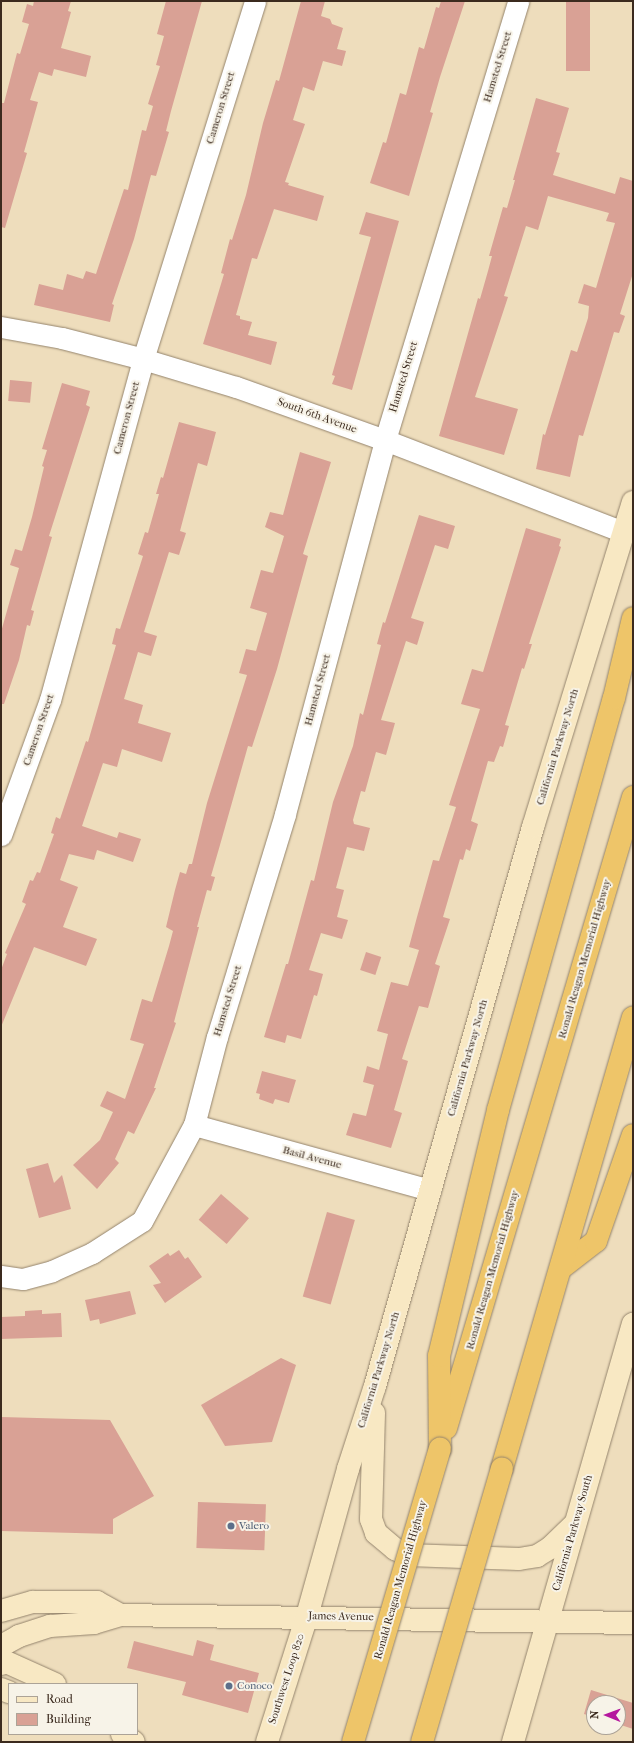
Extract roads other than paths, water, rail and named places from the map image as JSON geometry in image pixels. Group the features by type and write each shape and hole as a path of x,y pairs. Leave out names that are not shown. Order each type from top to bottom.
{"highway":[{"path":"440,1449 439,1356 498,1110 614,698 633,618"},
{"name":"Ronald Reagan Memorial Highway","path":"354,1742 633,798"},
{"path":"422,1742 633,1018"},
{"path":"561,1268 596,1241 633,1135"}],"main road":[{"name":"California Parkway North","path":"307,1616 348,1469 375,1386 533,827 633,502"},
{"name":"California Parkway South","path":"513,1742 633,1324"},
{"path":"375,1386 369,1509 376,1533 383,1541 408,1555 508,1560 537,1556 550,1548 576,1522"},
{"path":"1,1601 34,1602"},
{"name":"James Avenue","path":"1,1611 34,1602 96,1602 120,1615"},
{"name":"James Avenue","path":"1,1646 19,1636 50,1626 94,1624 120,1615 307,1616 633,1623"},
{"name":"Southwest Loop 820","path":"267,1742 307,1616"},
{"path":"1,1664 4,1661 53,1683"},
{"path":"124,1735 134,1742"}],"street":[{"name":"Cameron Street","path":"1,835 50,700 143,359 255,1"},
{"name":"Hamsted Street","path":"1,1276 23,1279 52,1271 92,1253 142,1221 194,1125 217,1037 285,814 385,440 518,1"},
{"name":"South 6th Avenue","path":"1,327 62,338 143,359 236,387 385,440 624,532"},
{"name":"Basil Avenue","path":"194,1125 430,1190"}],"place":[{"name":"Valero","path":"231,1526"},
{"name":"Conoco","path":"229,1686"}]}
